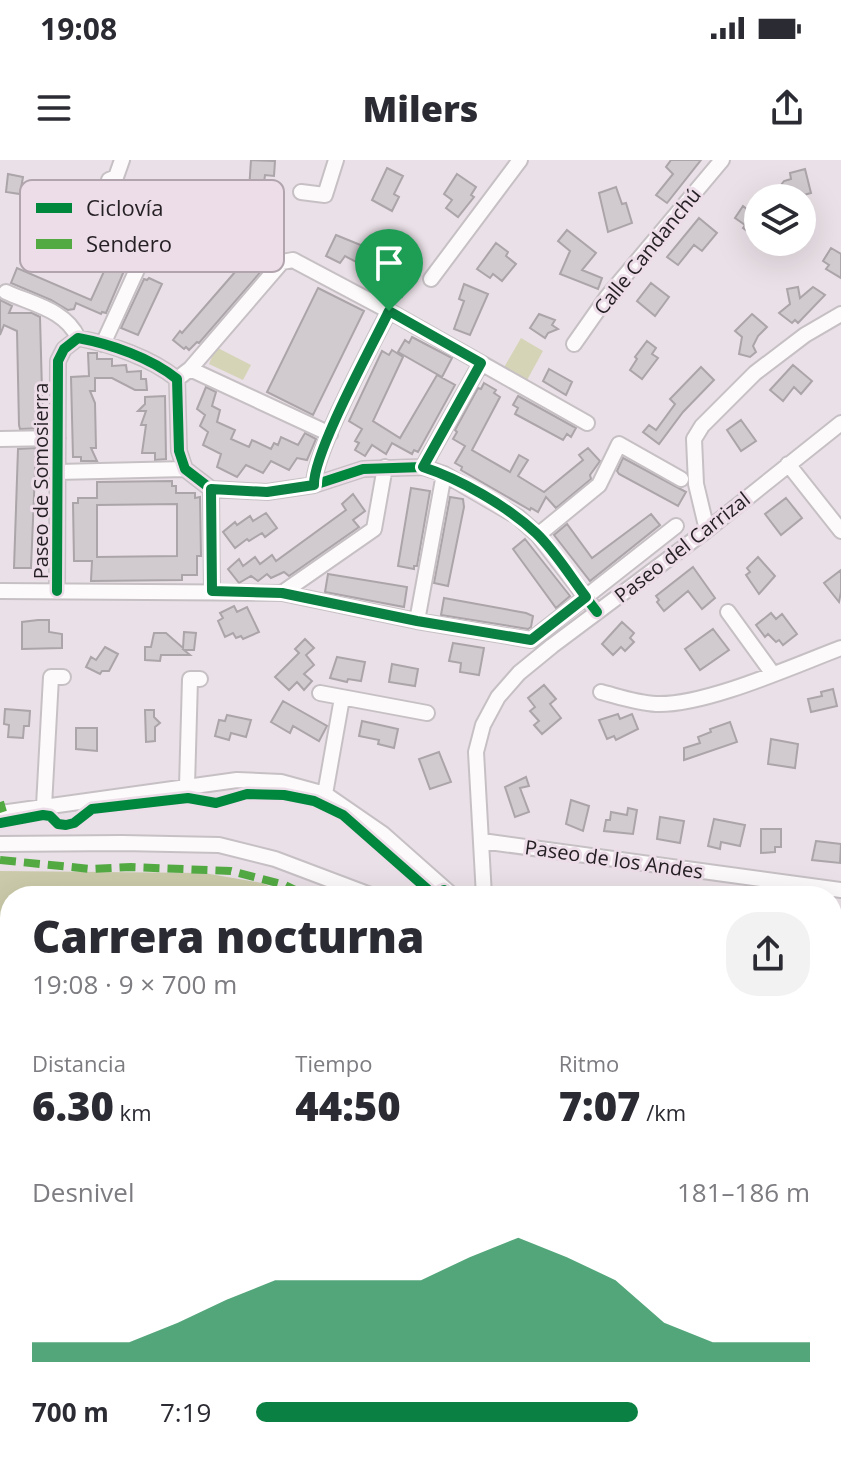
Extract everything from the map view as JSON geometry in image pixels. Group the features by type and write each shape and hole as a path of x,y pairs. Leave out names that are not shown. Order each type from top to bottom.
{"street":[{"path":"109,180 116,177 122,160"},
{"path":"301,192 325,195 336,160"},
{"path":"431,279 520,160"},
{"name":"Calle Candanchú","path":"574,344 607,297 722,160"},
{"path":"284,262 293,260 389,311 587,423"},
{"path":"103,344 136,272"},
{"path":"177,379 190,369 273,272"},
{"path":"6,292 63,317 72,325 78,338 103,344 163,368 177,379"},
{"path":"314,485 314,474 330,434 389,311"},
{"path":"707,530 693,456 694,439 702,426 755,373 805,335 841,314"},
{"name":"Paseo de Somosierra","path":"57,591 58,361 64,349 78,338"},
{"path":"423,467 481,363"},
{"path":"190,369 330,434"},
{"path":"177,379 179,451 185,469 211,489 267,492 314,485 363,469 423,467 444,474 518,517 538,535 597,612"},
{"name":"Paseo del Carrizal","path":"484,886 476,752 483,725 498,697 519,673 841,423"},
{"path":"0,439 58,438"},
{"path":"538,535 599,485 619,444 681,479"},
{"path":"788,464 841,531"},
{"path":"282,593 374,529 385,467"},
{"path":"57,472 185,469"},
{"path":"417,621 444,474"},
{"path":"211,489 212,591"},
{"path":"0,591 282,593 417,621 531,640 676,526"},
{"path":"728,612 773,674"},
{"path":"601,692 638,702 695,700 841,648"},
{"path":"44,806 51,677 63,677"},
{"path":"187,786 190,679 200,679"},
{"path":"320,693 427,713"},
{"path":"325,794 342,698"},
{"path":"0,813 237,780 281,782 325,794 383,834 442,886"},
{"name":"Paseo de los Andes","path":"482,841 812,886"},
{"path":"0,844 219,845 275,859 347,886"}],"green space":[{"path":"521,338 543,351 526,382 503,369"},
{"path":"216,347 251,365 243,380 209,364"},
{"path":"0,871 204,873 269,886 0,886"}],"building":[{"path":"251,160 275,161 274,176 265,175 264,180 250,180"},
{"path":"671,160 701,160 667,203 656,195 673,174 666,167"},
{"path":"387,168 403,176 394,194 399,197 392,211 372,200"},
{"path":"805,169 809,184 782,184 791,179 790,173"},
{"path":"8,174 23,177 20,180 20,194 6,192"},
{"path":"457,174 476,187 471,195 474,197 458,217 446,208 452,200 444,194"},
{"path":"616,187 622,204 626,203 632,223 608,232 599,193"},
{"path":"743,206 744,224 735,218"},
{"path":"699,218 717,233 702,251 694,245 678,265 667,257"},
{"path":"567,230 596,253 582,270 602,278 598,289 560,274 570,251 558,241"},
{"path":"336,235 368,248 360,264 345,256 340,263 326,256"},
{"path":"496,243 508,252 506,256 516,264 502,281 493,274 490,278 477,269"},
{"path":"831,248 841,254 841,278 826,269 829,265 823,261"},
{"path":"391,257 413,264 402,297 387,292 393,276 386,272"},
{"path":"17,268 20,272 91,300 104,272 124,272 106,313 101,314 76,303 74,309 68,310 11,283"},
{"path":"235,272 261,272 199,343 189,350 173,340 180,331 182,333"},
{"path":"144,279 162,284 138,335 121,328"},
{"path":"651,283 669,297 655,316 637,301"},
{"path":"464,284 488,294 470,335 454,329 464,301 459,299"},
{"path":"798,287 800,298 813,287 825,295 798,323 795,320 792,323 779,313 790,304 787,289"},
{"path":"318,288 364,311 313,415 267,392"},
{"path":"0,300 12,306 9,313 32,313 40,317 43,428 20,429 17,331 4,325 0,335"},
{"path":"539,314 555,320 552,325 558,329 548,333 545,338 530,328"},
{"path":"752,314 767,327 758,336 753,346 756,352 750,357 739,354 742,337 735,331"},
{"path":"412,337 452,358 442,377 398,352 405,340 409,343"},
{"path":"647,341 656,348 652,354 658,358 642,379 630,370"},
{"path":"392,350 403,357 373,421 400,438 437,375 455,385 418,452 414,450 412,454 392,443 386,454 372,445 365,456 355,450 359,443 355,441 362,429 349,421 382,351 389,355"},
{"path":"88,353 97,353 97,359 112,359 112,366 126,365 127,372 141,371 141,379 146,379 147,390 135,390 112,378 95,378 95,391 90,391 95,403 96,448 91,448 97,461 81,461 81,457 73,457 71,377 89,376"},
{"path":"793,365 812,381 801,394 794,387 783,401 770,390"},
{"path":"701,367 714,380 683,412 659,444 643,432 649,425 656,430 675,404 670,399"},
{"path":"549,369 572,382 566,395 543,381"},
{"path":"484,383 496,390 494,393 500,397 472,450 510,472 519,455 528,460 518,476 544,492 583,460 579,455 588,448 600,461 590,475 591,479 556,508 546,497 538,512 530,510 461,470 462,467 455,463 465,446 453,439 455,430 478,388 481,389"},
{"path":"206,387 216,392 212,406 220,410 217,422 235,430 231,439 249,447 252,440 271,449 274,443 278,445 281,437 298,445 305,433 316,439 307,460 297,458 289,470 271,461 263,473 246,465 237,477 217,467 221,454 203,445 208,432 200,426 205,415 197,409"},
{"path":"165,396 166,459 155,460 155,453 142,453 146,425 141,425 146,411 138,411 145,404 145,397"},
{"path":"518,396 576,428 571,437 567,434 563,440 515,414 518,408 513,405"},
{"path":"741,420 756,441 741,451 727,430"},
{"path":"36,448 31,568 14,568 18,449"},
{"path":"623,458 686,492 678,506 619,474 617,471"},
{"path":"172,481 176,493 195,493 195,498 200,497 201,556 197,556 197,575 182,575 182,580 91,581 92,561 74,561 73,503 78,503 78,498 97,498 97,482","holes":["177,504 177,556 97,557 97,505"]},
{"path":"411,488 430,491 414,569 398,566"},
{"path":"353,494 365,511 353,520 359,527 289,576 284,572 271,578 267,574 258,581 251,576 239,583 228,569 239,559 243,566 255,557 260,564 272,555 276,561 346,510 342,504"},
{"path":"450,497 463,499 464,507 448,586 434,583"},
{"path":"786,498 802,518 781,535 765,514"},
{"path":"266,513 277,528 265,537 262,533 235,548 223,532 235,522 237,525 250,516 253,521"},
{"path":"651,514 660,525 590,581 554,535 567,524 592,558"},
{"path":"525,539 570,596 556,608 513,549"},
{"path":"758,557 775,576 759,594 746,575 750,572 747,568"},
{"path":"693,567 715,598 702,609 688,591 664,611 656,596"},
{"path":"841,570 841,592 839,602 824,583"},
{"path":"328,574 407,587 404,607 325,592"},
{"path":"444,598 526,613 533,616 531,627 441,615"},
{"path":"234,606 237,612 247,607 259,632 243,639 241,636 236,638 233,633 225,637 218,621 223,618 220,613"},
{"path":"771,613 776,619 782,614 797,634 783,645 768,634 765,637 756,625"},
{"path":"49,620 49,632 62,634 62,648 22,649 22,622"},
{"path":"622,622 634,633 630,638 634,642 625,651 621,647 613,655 602,644"},
{"path":"713,629 729,650 700,670 685,649"},
{"path":"184,632 196,633 194,650 184,650 190,655 161,655 160,661 145,660 145,647 151,647 154,633 166,633 183,648"},
{"path":"305,639 314,648 306,655 314,665 304,674 312,681 304,690 297,682 289,690 275,677 299,653 295,649"},
{"path":"453,643 484,648 479,675 460,672 461,663 449,661"},
{"path":"105,647 118,654 109,671 100,674 86,667 91,657 96,660"},
{"path":"337,657 365,662 361,681 330,678"},
{"path":"392,664 418,669 415,686 389,682"},
{"path":"544,685 556,699 550,704 561,718 542,734 534,725 539,721 530,711 535,707 528,698"},
{"path":"833,689 837,706 811,712 808,699 822,696 821,692"},
{"path":"283,701 327,726 319,741 293,726 290,733 271,722"},
{"path":"5,709 30,711 29,726 24,726 23,738 8,737 9,725 4,724"},
{"path":"145,710 154,710 154,717 160,723 155,727 155,741 146,742"},
{"path":"618,714 620,719 632,714 638,729 616,740 614,736 607,739 599,720"},
{"path":"227,715 251,720 246,737 231,733 229,740 215,736 219,720 225,721"},
{"path":"362,721 398,729 394,748 378,744 379,740 359,736"},
{"path":"730,722 737,742 684,760 684,748 700,743 698,737 711,732 710,729"},
{"path":"76,728 97,728 97,751 76,749"},
{"path":"771,739 798,744 795,768 768,764"},
{"path":"439,752 451,782 430,789 419,759"},
{"path":"526,777 529,786 520,788 529,812 515,817 505,787"},
{"path":"571,800 589,806 583,831 566,824"},
{"path":"628,808 637,810 633,834 604,831 611,812 627,815"},
{"path":"660,817 684,821 680,843 657,839"},
{"path":"714,819 745,825 740,846 721,842 720,849 708,846"},
{"path":"761,829 781,829 781,847 775,847 775,852 761,853"},
{"path":"816,841 841,844 840,863 812,860"}],"marked path":[{"path":"0,802 3,812"},
{"path":"0,860 91,869 131,867 231,871 287,886"}],"cycle path":[{"path":"57,591 58,361 64,349 78,338 130,353 177,379 179,451 185,469 211,489 267,492 314,485 363,469 423,467 444,474 518,517 538,535 597,612"},
{"path":"0,823 43,815 66,825 74,823 92,809 188,798 216,803 247,794 284,795 314,801 343,815 424,886"}],"route":[{"path":"389,311 481,363 423,467 444,474 518,517 538,535 586,597 531,640 417,621 282,593 212,591 211,489 267,492 314,485 314,474 330,434 389,311"}]}
